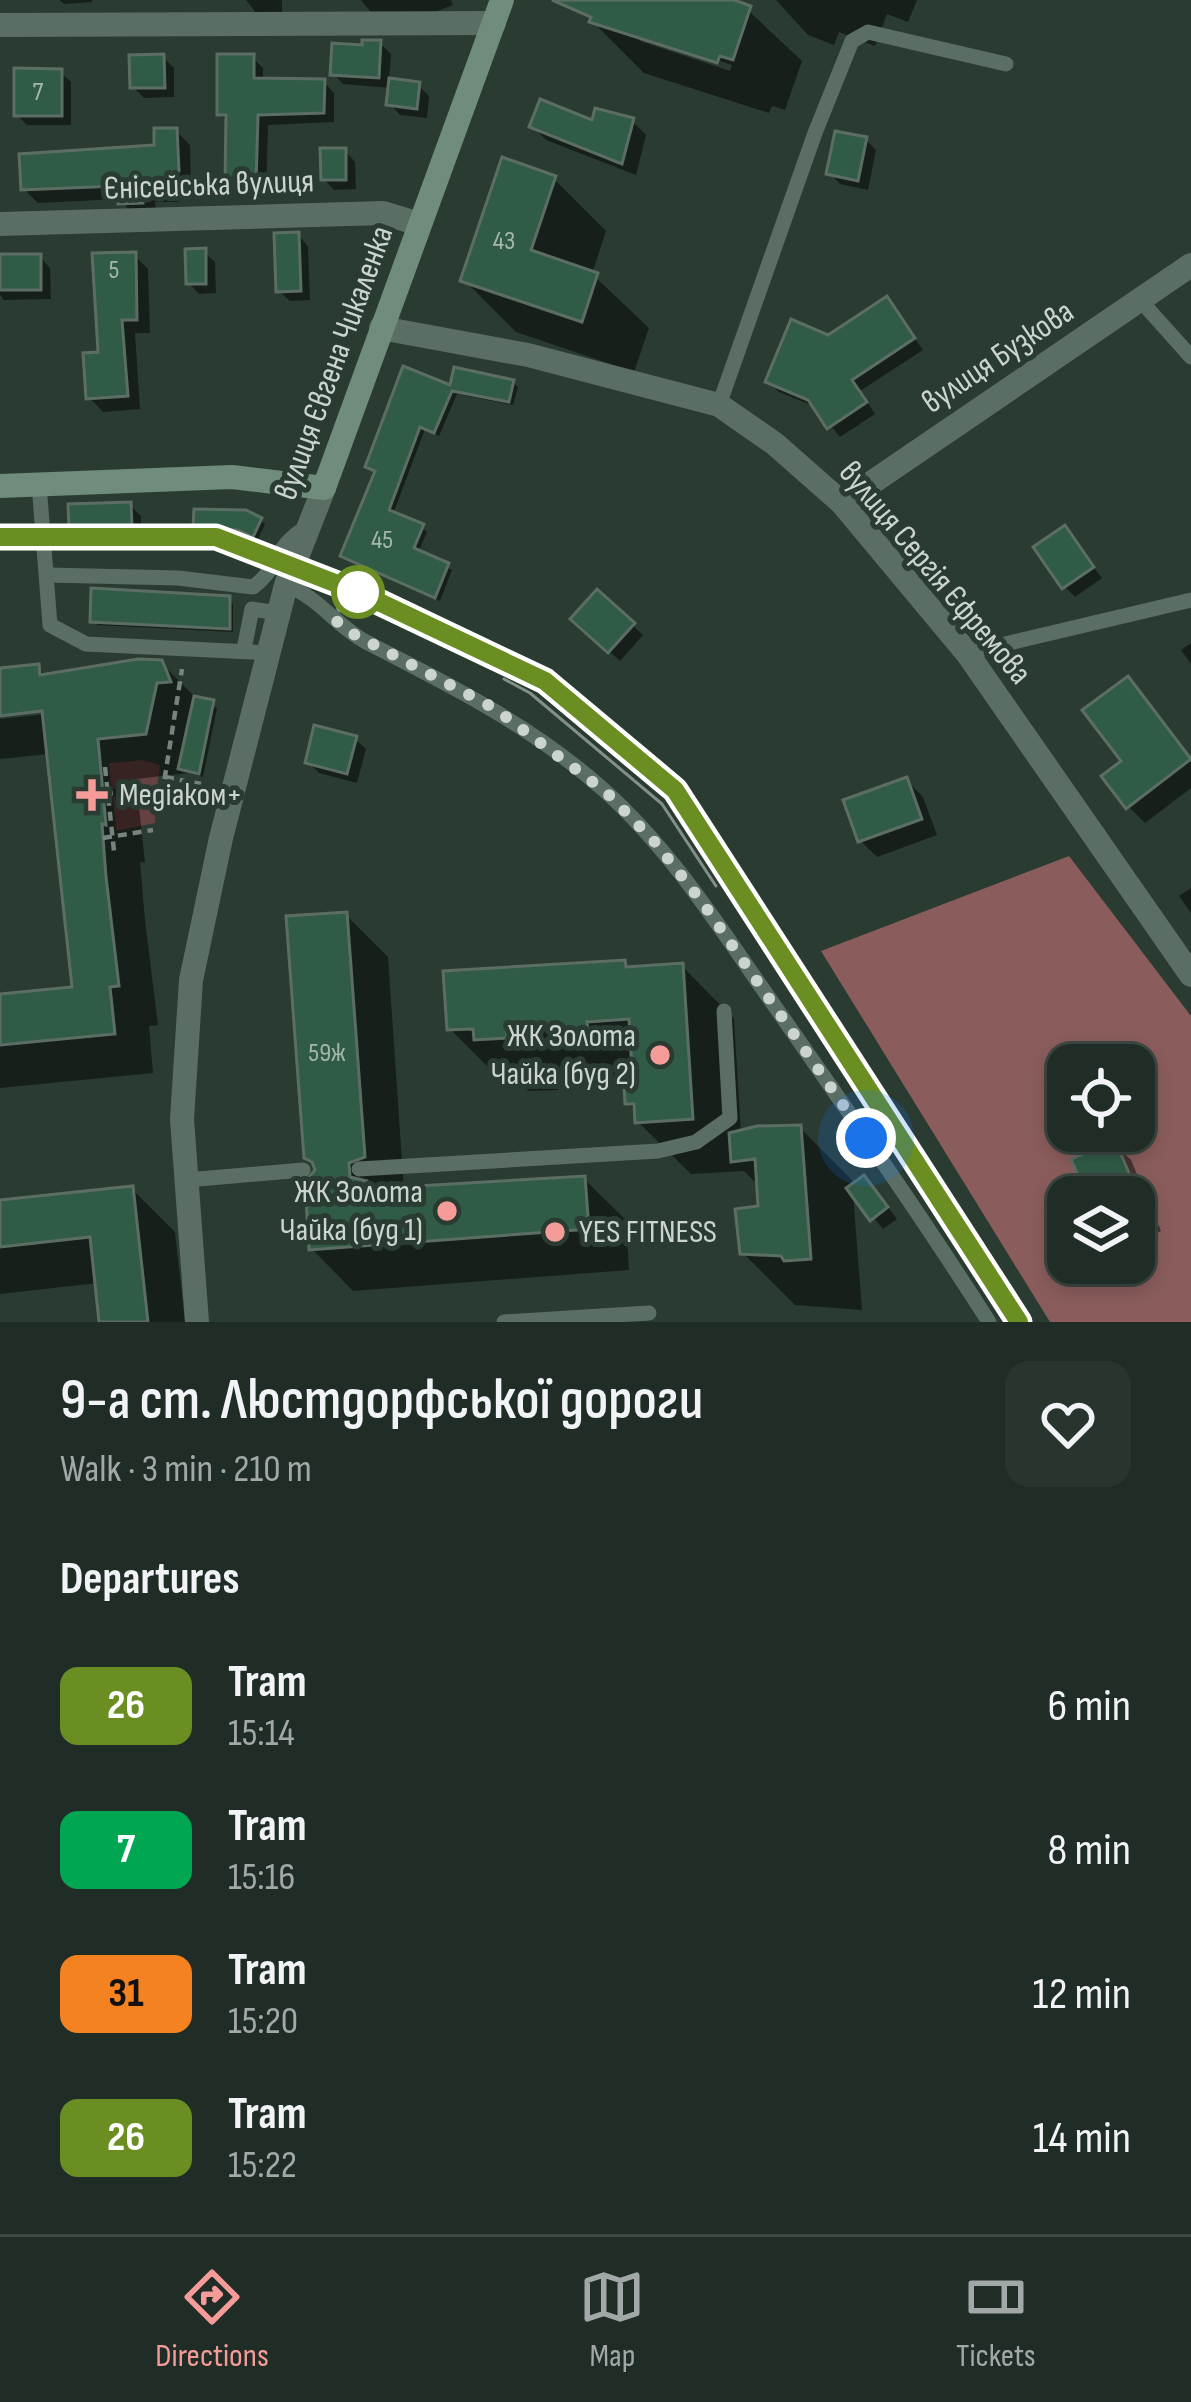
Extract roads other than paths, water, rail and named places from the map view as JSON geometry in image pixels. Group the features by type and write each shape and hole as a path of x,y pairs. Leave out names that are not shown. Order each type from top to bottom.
{"street":[{"path":"480,0 498,11"},
{"path":"0,25 498,11"},
{"name":"вулиця Євгена Чикаленка","path":"197,1322 182,1119 191,980 256,651 279,613 313,524 498,11"},
{"name":"Єнісейська вулиця","path":"0,224 383,213 419,224"},
{"name":"вулиця Бузкова","path":"842,503 1191,265"},
{"name":"вулиця Сергія Єфремова","path":"381,328 528,355 719,405 775,444 842,503 967,653 1191,975"},
{"path":"0,486 232,477 324,488"}],"lane":[{"path":"719,405 852,41 868,32 1006,64"},
{"path":"1140,300 1191,356"},
{"path":"39,484 50,625 86,644 256,651"},
{"path":"48,575 157,577 254,587 287,538 313,524"},
{"path":"286,585 321,603 344,629 494,708 556,751 606,792 654,841 702,902 921,1216 989,1322"},
{"path":"967,653 1191,600"},
{"path":"359,1169 658,1151 696,1142 730,1118 724,1011"},
{"path":"187,1180 303,1170"},
{"path":"504,1322 649,1313"}],"tram line":[{"path":"0,537 216,537 358,592 545,681 675,790 1019,1322"},
{"name":"26","path":"0,537 216,537 358,592 545,681 675,790 1019,1322"},
{"path":"504,679 530,693 662,804 716,886"}],"place":[{"name":"Медіаком+","path":"92,795"},
{"name":"ЖК Золота Чайка (буд 2)","path":"660,1055"},
{"name":"ЖК Золота Чайка (буд 1)","path":"447,1211"},
{"name":"YES FITNESS","path":"555,1232"}]}
